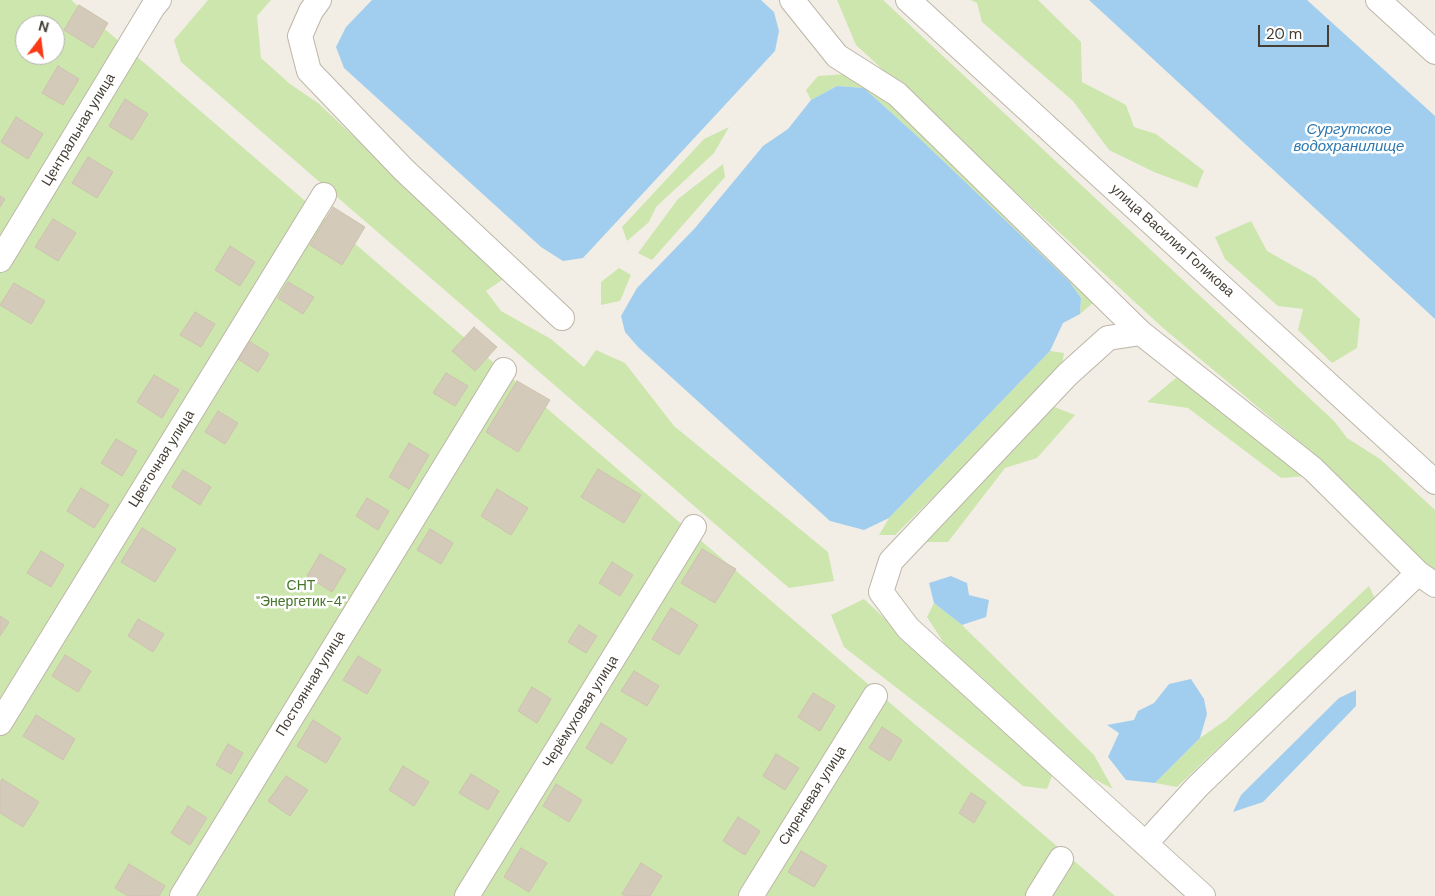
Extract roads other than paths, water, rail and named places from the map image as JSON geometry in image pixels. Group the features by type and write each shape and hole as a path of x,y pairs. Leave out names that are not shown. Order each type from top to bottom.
{"street":[{"name":"Центральная улица","path":"0,260 159,0"},
{"path":"319,0 311,11 300,36 310,71 404,170 562,318"},
{"path":"792,0 837,56 897,94 1141,332 1313,469 1427,579 1197,787 1146,844"},
{"name":"улица Василия Голикова","path":"908,0 1435,482"},
{"path":"1378,0 1435,52"},
{"name":"Цветочная улица","path":"0,724 324,195"},
{"path":"1141,332 1108,338 1068,374 891,561 881,592 908,628 1203,896"},
{"name":"Постоянная улица","path":"182,896 504,370"},
{"name":"Черёмуховая улица","path":"467,896 694,528"},
{"name":"Сиреневая улица","path":"751,896 875,696"},
{"path":"1038,896 1061,860"}],"water":[{"path":"372,0 761,0 774,12 779,31 775,51 583,258 563,261 541,247 344,68 336,47 346,27"},
{"name":"Сургутское водохранилище","path":"1089,0 1307,0 1435,116 1435,319"},
{"path":"837,86 864,88 1069,281 1081,298 1080,314 1063,323 1050,351 889,518 864,530 830,521 638,347 625,332 621,316 637,288 695,228 763,146 788,129 811,100"},
{"path":"951,576 967,583 969,595 989,600 986,617 962,625 934,603 929,583"},
{"path":"1191,679 1204,699 1207,714 1200,738 1155,783 1126,780 1108,757 1119,733 1107,725 1134,720 1138,711 1154,703 1169,684"},
{"path":"1356,690 1356,706 1263,802 1233,812 1241,795 1339,698"}],"park label":[{"name":"СНТ \"Энергетик-4\"","path":"301,594"}]}
